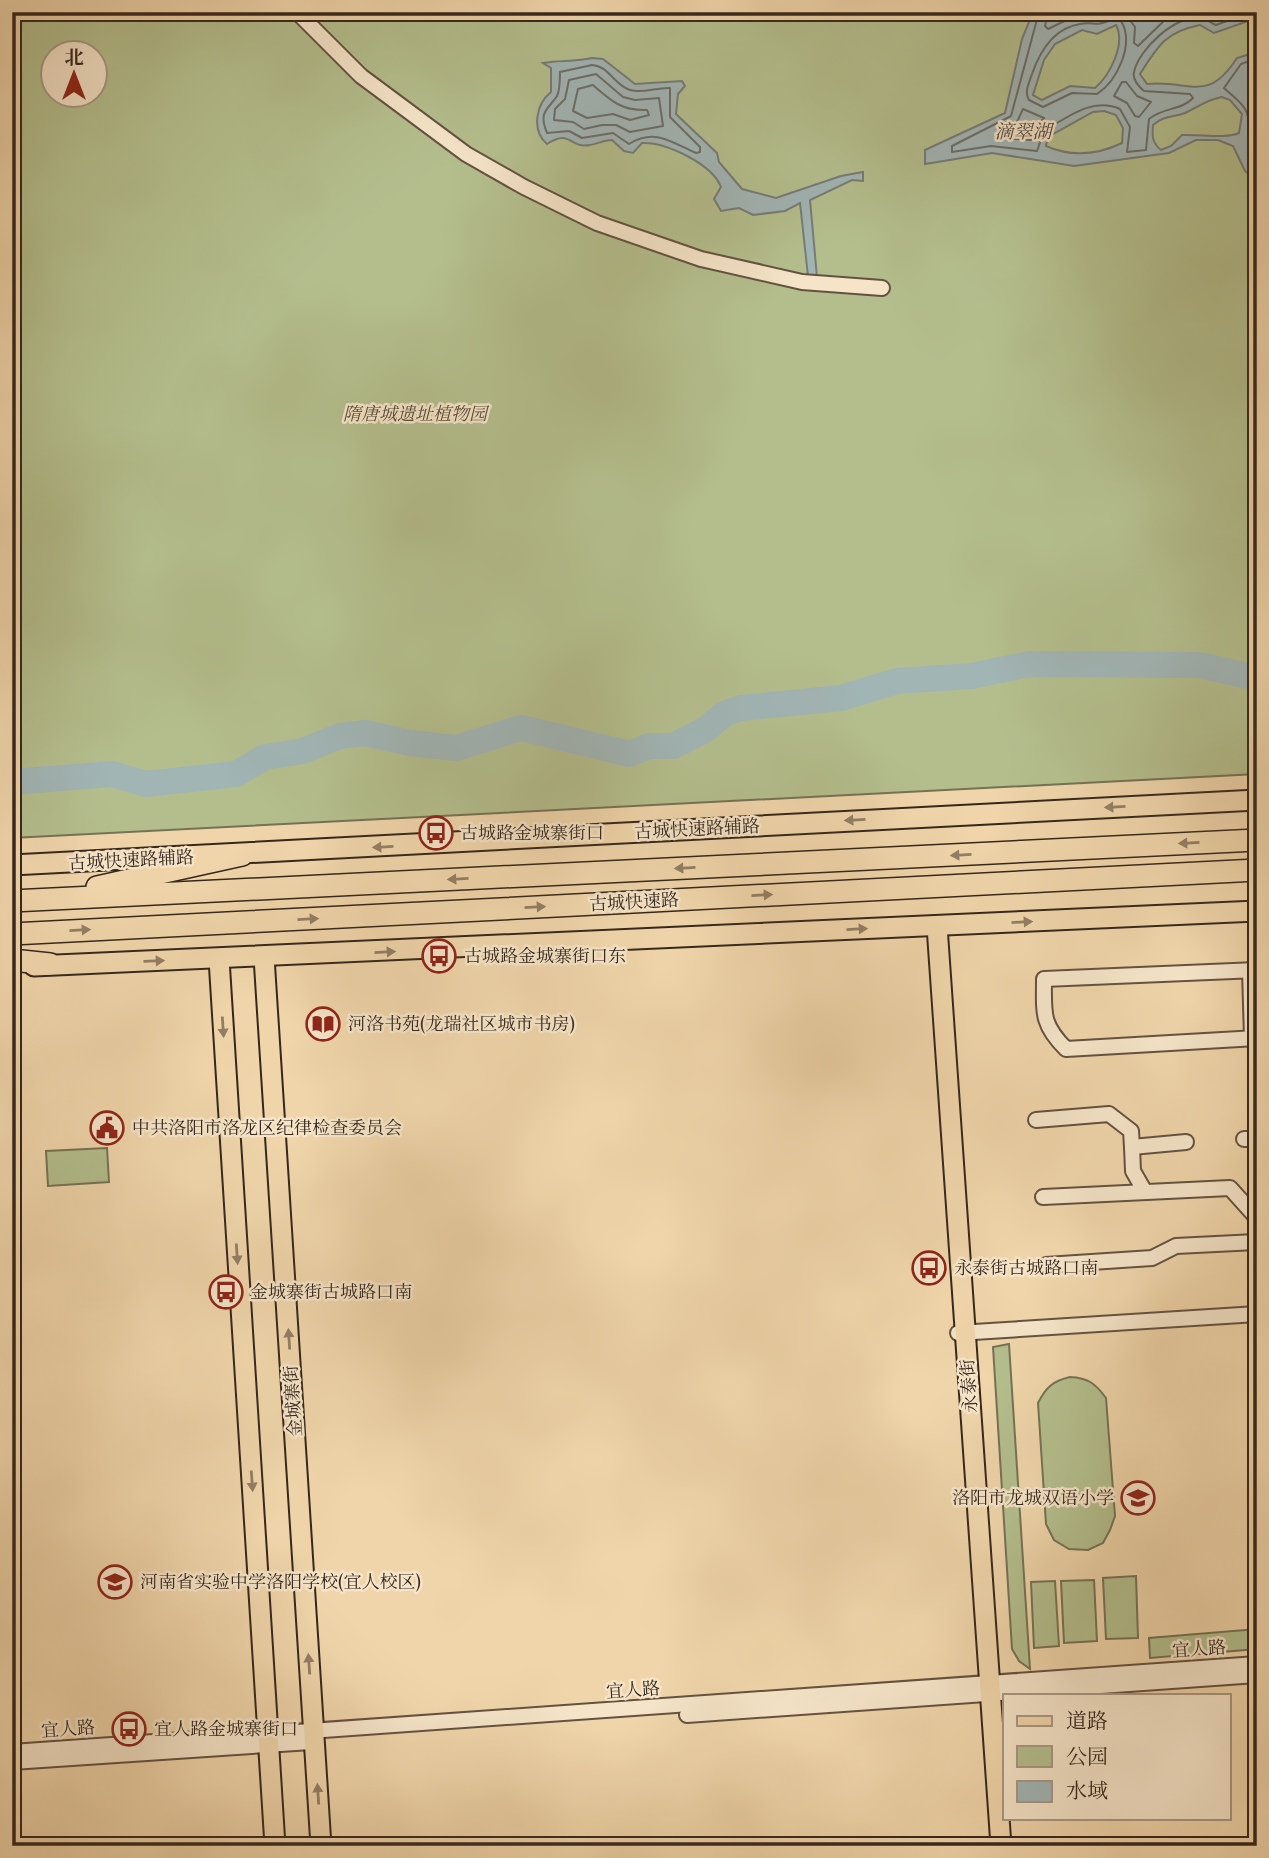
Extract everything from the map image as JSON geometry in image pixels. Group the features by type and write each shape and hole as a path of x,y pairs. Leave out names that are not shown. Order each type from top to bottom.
{"highway":[{"name":"古城快速路","path":"12,900 1257,840"},
{"path":"37,900 242,855"},
{"name":"古城快速路","path":"12,934 1257,870"},
{"path":"12,960 50,964"}],"main road":[{"name":"古城快速路辅路","path":"12,865 1257,800"},
{"path":"12,967 1257,911"},
{"name":"永泰街","path":"933,926 985,1689 991,1846"},
{"name":"金城寨街","path":"264,957 321,1846"},
{"path":"219,959 275,1846"},
{"name":"永泰街","path":"985,1689 1001,1846"}],"street":[{"path":"297,12 361,76 466,154 524,187 597,223 713,262 802,282 882,288"},
{"path":"1254,970 1254,1038 1066,1049 1049,1032 1044,1011 1044,979 1254,970"},
{"path":"1036,1120 1109,1114 1131,1131 1133,1171 1145,1192"},
{"path":"1132,1147 1186,1142"},
{"path":"1043,1197 1230,1188 1256,1218 1256,1250 1176,1246 1152,1258 1046,1265"},
{"path":"962,1333 1257,1314"},
{"name":"宜人路","path":"985,1689 1257,1664"},
{"name":"宜人路","path":"12,1762 314,1737 985,1689 1257,1675"},
{"name":"宜人路","path":"12,1752 268,1741"}],"green space":[{"name":"隋唐城遗址植物园","path":"12,12 1257,12 1257,774 12,838"},
{"path":"107,1148 109,1182 48,1186 46,1151"},
{"path":"1009,1344 1030,1669 1019,1661 1012,1649 993,1347"},
{"path":"1070,1377 1091,1382 1106,1398 1115,1516 1103,1543 1088,1550 1069,1549 1054,1540 1046,1524 1038,1403 1051,1386"},
{"path":"1136,1576 1138,1638 1106,1639 1103,1578"},
{"path":"1094,1580 1097,1641 1064,1643 1061,1581"},
{"path":"1055,1581 1059,1646 1034,1648 1031,1582"},
{"path":"1257,1629 1257,1649 1150,1658 1149,1638"}],"water":[{"name":"滴翠湖","path":"1033,12 1257,12 1257,25 1248,21 1214,33 1200,25 1170,36 1140,74 1147,84 1198,87 1207,85 1217,81 1237,58 1250,54 1257,48 1257,136 1252,142 1257,161 1257,182 1245,171 1233,146 1218,140 1196,140 1169,153 1074,166 992,153 925,164 925,150 1005,113 1022,39","holes":["1116,25 1119,33 1118,50 1111,67 1095,88 1070,86 1042,100 1033,95 1044,60 1055,44 1082,30 1097,34","1222,97 1230,100 1242,114 1239,133 1220,136 1182,135 1171,146 1161,150 1156,145 1153,125","1104,111 1116,115 1123,128 1122,143 1084,153 1065,152 1046,146 1048,137 1093,112"]},
{"path":"603,59 635,84 682,81 685,86 678,94 676,114 717,153 719,162 742,189 776,198 841,176 863,172 863,181 852,180 810,200 817,277 808,276 800,203 785,211 753,215 739,208 721,211 714,199 721,187 716,178 698,163 675,150 642,143 633,153 624,151 612,140 583,145 561,138 547,144 537,125 539,110 551,92 551,68 543,63"}],"waterway":[{"path":"12,782 112,774 146,784 236,774 265,757 303,751 340,736 366,733 410,743 456,748 521,728 630,754 649,746 673,746 705,730 724,714 741,708 841,698 897,681 971,676 1029,664 1199,665 1257,678"}],"place":[{"name":"古城路金城寨街口","path":"436,833"},
{"name":"古城路金城寨街口东","path":"439,956"},
{"name":"河洛书苑(龙瑞社区城市书房)","path":"323,1024"},
{"name":"中共洛阳市洛龙区纪律检查委员会","path":"107,1128"},
{"name":"永泰街古城路口南","path":"929,1268"},
{"name":"金城寨街古城路口南","path":"226,1292"},
{"name":"洛阳市龙城双语小学","path":"1138,1498"},
{"name":"河南省实验中学洛阳学校(宜人校区)","path":"115,1582"},
{"name":"宜人路金城寨街口","path":"129,1729"}]}
